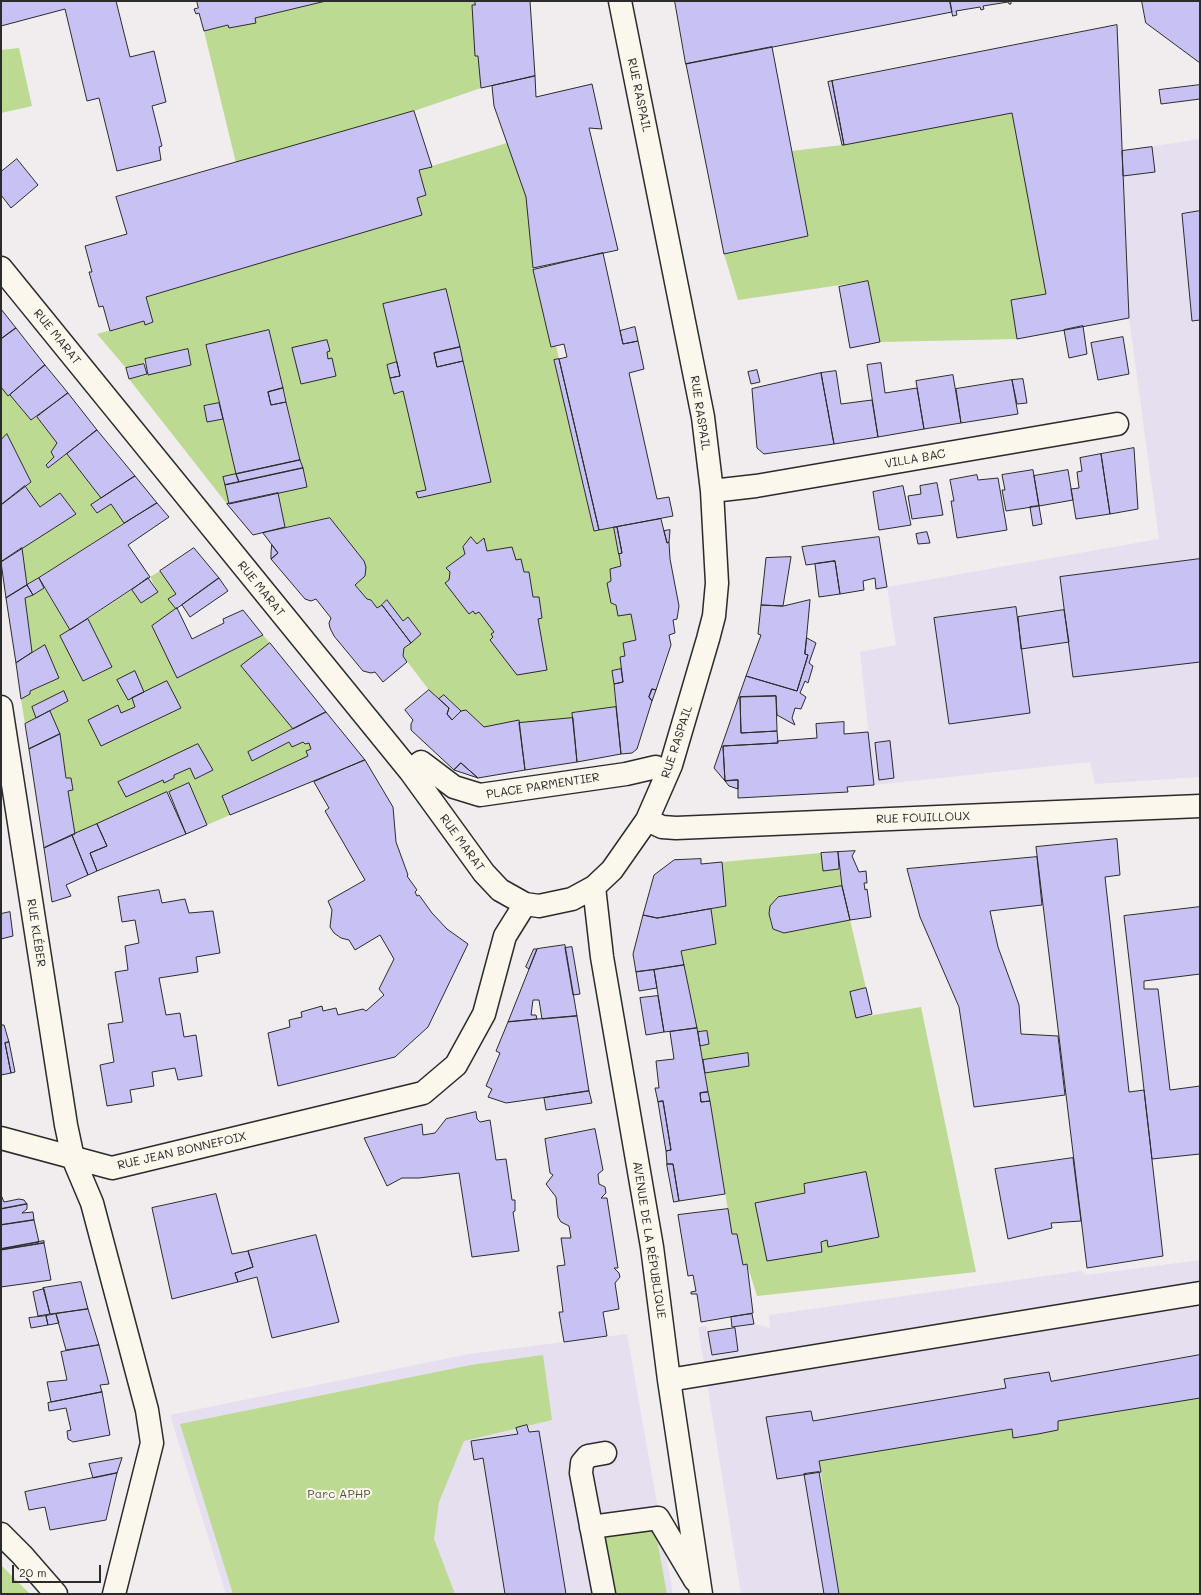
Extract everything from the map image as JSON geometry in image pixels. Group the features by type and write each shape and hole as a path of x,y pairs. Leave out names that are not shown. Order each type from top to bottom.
{"street":[{"name":"RUE RASPAIL","path":"594,887 612,870 647,820 708,639 715,608 717,582 718,490 620,1"},
{"path":"636,1 703,342 721,445 718,490"},
{"name":"RUE MARAT","path":"1,268 410,771 484,873 500,890 525,904"},
{"name":"VILLA BAC","path":"718,490 772,483 1117,424"},
{"name":"RUE KLÉBER","path":"1,707 66,1125 73,1158"},
{"name":"PLACE PARMENTIER","path":"416,766 421,762 454,786 480,795 626,774 664,766"},
{"name":"RUE FOUILLOUX","path":"647,820 662,826 676,828 1200,806"},
{"path":"525,904 539,906 556,903 572,899 594,887"},
{"name":"AVENUE DE LA RÉPUBLIQUE","path":"594,887 602,957 652,1247 669,1380 701,1591"},
{"name":"RUE JEAN BONNEFOIX","path":"1,1138 112,1168 423,1093 456,1065 484,1014 505,936 525,904"},
{"path":"73,1158 92,1203 147,1410 152,1443 114,1594"},
{"path":"669,1380 1200,1293"},
{"path":"604,1594 581,1467 588,1456 606,1453"},
{"path":"591,1527 629,1516 658,1518 701,1591"},
{"path":"1,1534 22,1555 56,1594"}],"shaded area":[{"path":"1200,139 1200,777 1095,784 1090,762 874,785 860,652 896,645 887,587 1159,539 1129,318 1122,151"},
{"path":"1200,1260 1200,1594 741,1594 698,1327 707,1326 712,1355 738,1351 735,1328 754,1324 770,1328 769,1315 1081,1271 1087,1275"},
{"path":"627,1334 673,1594 667,1594 655,1528 611,1594 226,1594 170,1415 469,1354"}],"green space":[{"path":"326,1 475,1 481,88 414,111 236,163 204,31 228,25 230,28 255,23 255,18"},
{"path":"19,48 32,106 1,113 1,50"},
{"path":"1012,113 1046,294 1011,300 1017,339 880,342 868,281 738,300 724,254 808,236 792,151 842,145"},
{"path":"507,143 526,197 533,270 551,347 556,346 559,359 554,360 594,531 614,527 621,566 610,569 611,581 607,583 611,603 631,614 636,640 623,643 625,656 620,657 621,669 612,671 616,707 572,713 573,718 520,726 519,720 484,727 466,711 461,711 444,695 439,699 429,690 403,656 404,648 421,634 408,617 403,621 387,600 377,608 355,585 364,574 364,561 330,518 285,527 278,493 307,486 269,330 206,345 219,403 204,406 207,422 223,419 236,474 229,504 227,504 129,379 191,365 188,349 145,359 144,364 126,368 97,334 144,321 145,325 153,322 146,297 421,215 417,198 426,195 419,170"},
{"path":"1,387 8,396 10,395 31,420 37,417 57,443 51,452 54,457 46,464 48,468 67,454 101,498 92,505 97,513 111,504 124,523 27,585 22,548 76,514 60,493 40,507 25,486 31,482 7,434 1,440"},
{"path":"160,571 176,594 168,599 176,609 152,626 177,677 263,635 270,643 242,666 293,729 249,752 252,761 289,742 292,747 303,742 305,744 309,743 311,749 306,751 308,756 222,796 230,815 207,825 189,783 75,834 68,791 73,790 71,778 66,778 60,734 50,711 68,701 64,692 32,707 36,718 25,724 21,699 30,691 59,678 45,646 32,652 25,598 44,588 70,630 60,636 83,681 112,667 88,619 132,590 141,603 158,592 150,577"},
{"path":"821,853 823,871 839,869 842,886 777,897 770,908 771,925 773,929 784,933 850,920 866,988 851,992 856,1018 921,1007 976,1272 757,1296 747,1264 743,1265 737,1234 732,1234 705,1073 749,1066 748,1053 703,1060 700,1046 709,1044 707,1031 698,1032 681,951 716,944 711,909 726,906 722,862"},
{"name":"Parc APHP","path":"543,1355 552,1420 464,1441 439,1502 434,1539 455,1594 233,1594 180,1424 471,1365"},
{"path":"1200,1398 1200,1594 839,1594 819,1461 1012,1429 1038,1434 1058,1430 1058,1421"},
{"path":"655,1528 667,1594 611,1594 601,1535"},
{"path":"1,1565 30,1594 1,1594"}],"building":[{"path":"1,1 116,1 130,57 154,51 166,102 152,106 162,146 159,147 161,160 117,171 99,98 87,101 65,9 1,26"},
{"path":"197,1 326,1 255,18 256,23 229,28 228,25 204,31 199,13 196,14 194,9 198,8"},
{"path":"475,1 530,1 535,76 481,88 478,56 475,56 472,5 475,5"},
{"path":"675,1 950,1 952,12 686,64"},
{"path":"950,1 1011,1 1011,4 1008,2 983,6 984,9 981,10 980,7 956,11 957,15 953,16"},
{"path":"1142,1 1200,1 1200,63 1146,23"},
{"path":"1117,25 1129,318 1017,339 1011,300 1046,294 1012,113 844,145 832,81"},
{"path":"772,47 808,236 724,254 686,64"},
{"path":"535,76 536,97 592,84 602,129 589,128 618,250 533,268 526,197 494,106 492,86"},
{"path":"832,81 844,145 842,145 828,82"},
{"path":"1200,85 1200,99 1161,104 1159,90"},
{"path":"414,111 432,167 419,170 426,195 417,198 422,215 146,297 153,322 145,325 144,321 110,331 103,306 99,307 89,272 92,272 85,246 127,234 116,197"},
{"path":"1152,147 1155,172 1123,176 1122,151"},
{"path":"17,159 38,185 11,208 1,195 1,172"},
{"path":"1200,211 1200,320 1192,321 1182,214"},
{"path":"603,253 623,344 638,341 644,369 629,373 657,499 669,497 673,516 599,530 559,359 567,357 564,344 551,347 533,270"},
{"path":"868,281 880,342 850,348 839,287"},
{"path":"446,289 460,347 434,353 437,367 463,361 491,482 418,498 416,492 426,490 403,391 394,394 390,378 400,376 383,304"},
{"path":"1,309 16,328 1,339"},
{"path":"1083,326 1087,354 1069,358 1064,330"},
{"path":"635,327 638,341 623,344 620,331"},
{"path":"16,328 45,365 8,396 1,387 1,339"},
{"path":"269,330 283,388 268,392 271,405 286,402 300,460 236,474 206,345"},
{"path":"1123,337 1129,374 1098,380 1091,343"},
{"path":"327,340 330,351 327,352 328,359 332,358 336,376 301,384 292,348"},
{"path":"460,347 463,361 437,367 434,353"},
{"path":"188,349 191,365 148,375 145,359"},
{"path":"559,359 599,530 594,531 554,360"},
{"path":"397,362 400,376 390,378 387,365"},
{"path":"881,363 885,393 917,388 924,429 878,437 867,365"},
{"path":"144,364 147,374 129,379 126,368"},
{"path":"45,365 68,393 31,420 10,395"},
{"path":"757,370 760,382 751,384 748,372"},
{"path":"836,371 841,404 872,400 878,437 834,444 821,373"},
{"path":"821,373 834,444 764,454 757,448 752,389"},
{"path":"953,375 961,423 924,429 916,381"},
{"path":"1023,379 1027,403 1017,404 1012,380"},
{"path":"1012,380 1018,414 961,423 956,389"},
{"path":"283,388 286,402 271,405 268,392"},
{"path":"68,393 97,430 48,468 46,465 54,457 51,452 57,443 37,417"},
{"path":"219,403 223,419 207,422 204,406"},
{"path":"97,430 135,476 101,498 67,454"},
{"path":"7,434 31,482 1,505 1,440"},
{"path":"1134,448 1138,509 1110,514 1101,454"},
{"path":"1101,454 1110,514 1076,519 1071,489 1079,488 1077,472 1082,471 1080,458"},
{"path":"300,460 303,468 239,482 236,474"},
{"path":"303,468 307,487 229,504 225,485"},
{"path":"1033,470 1039,506 1006,511 1002,490 1005,490 1002,475"},
{"path":"1068,470 1073,500 1039,506 1034,476"},
{"path":"236,474 239,482 225,485 223,477"},
{"path":"977,475 978,480 998,478 1007,530 957,538 951,501 954,501 950,480"},
{"path":"135,476 157,503 124,523 111,504 97,513 91,505"},
{"path":"937,483 943,515 912,519 908,496 921,494 920,486"},
{"path":"25,486 40,507 60,493 76,514 1,562 1,505"},
{"path":"903,486 911,525 879,530 873,492"},
{"path":"278,493 285,527 253,535 227,504"},
{"path":"157,503 169,517 128,545 150,577 70,630 39,578"},
{"path":"1039,506 1042,524 1033,526 1030,507"},
{"path":"330,518 364,561 366,567 365,576 355,585 377,608 382,605 411,643 404,648 403,656 407,662 383,682 375,672 371,673 363,671 334,636 329,623 331,618 316,599 311,601 305,599 271,559 278,553 263,533"},
{"path":"661,519 667,543 669,542 670,559 679,606 677,619 673,620 675,633 669,635 671,645 656,690 652,689 649,697 652,701 637,749 632,753 621,754 614,684 623,682 620,657 625,656 623,643 636,640 631,614 618,616 616,605 611,603 607,583 611,581 610,569 621,566 619,554 622,553 617,527"},
{"path":"614,527 617,527 622,553 619,554"},
{"path":"670,530 669,542 667,543 664,531"},
{"path":"927,532 930,543 918,544 916,534"},
{"path":"471,537 477,544 484,538 487,551 512,547 516,560 521,559 524,572 529,572 533,597 539,597 542,618 538,619 547,670 517,675 490,640 493,637 491,634 494,632 479,612 475,614 473,611 469,614 445,583 449,580 450,572 446,568 465,554 463,547"},
{"path":"879,537 887,587 876,589 875,578 863,581 864,590 840,594 835,561 806,565 802,547"},
{"path":"272,545 278,553 271,559 271,552"},
{"path":"22,548 27,585 6,598 1,562"},
{"path":"194,548 219,578 176,609 168,599 176,594 160,571"},
{"path":"791,557 783,606 761,605 766,558"},
{"path":"1200,559 1200,662 1073,677 1060,577"},
{"path":"835,561 840,594 819,597 815,564"},
{"path":"39,578 44,588 33,595 27,585"},
{"path":"148,578 158,592 141,603 132,590"},
{"path":"219,578 228,591 190,617 182,605"},
{"path":"27,585 33,595 25,598 32,652 16,663 6,598"},
{"path":"387,600 403,621 408,617 421,634 411,643 382,605"},
{"path":"810,600 805,654 808,655 797,691 746,676 761,635 758,634 761,605 783,606"},
{"path":"1016,607 1030,713 949,724 934,618"},
{"path":"177,608 192,639 224,623 223,619 243,610 263,635 177,678 152,626"},
{"path":"1064,610 1069,642 1021,649 1018,617"},
{"path":"88,619 112,667 83,681 60,636"},
{"path":"807,638 816,643 809,663 813,666 808,683 805,681 800,693 806,697 801,709 795,708 792,718 795,725 777,715 776,696 740,697 741,733 777,731 778,743 723,746 725,781 714,768 746,676 797,691 808,655 805,654"},
{"path":"270,643 326,712 293,729 241,666"},
{"path":"45,645 59,678 30,691 30,694 21,699 16,663"},
{"path":"621,669 623,682 614,684 612,671"},
{"path":"135,671 144,692 128,700 117,680"},
{"path":"167,681 181,708 101,746 88,720 118,705 121,713 135,707 132,698"},
{"path":"652,689 656,690 652,701 649,697"},
{"path":"429,690 449,708 447,714 452,720 461,711 466,710 484,727 519,720 525,770 478,778 461,763 454,770 411,730 413,720 405,710"},
{"path":"64,691 68,701 36,718 32,707"},
{"path":"444,695 461,711 452,720 447,714 449,708 439,699"},
{"path":"776,696 777,731 741,733 740,697"},
{"path":"616,707 621,754 577,762 572,713"},
{"path":"50,711 60,734 29,749 25,724"},
{"path":"326,712 365,760 230,815 222,796 308,756 306,751 311,749 309,743 305,744 303,742 292,747 289,742 252,761 248,752"},
{"path":"573,718 577,762 525,770 519,723"},
{"path":"844,722 844,734 868,732 874,785 847,787 848,792 738,798 738,780 725,781 723,746 778,743 777,741 817,738 816,724"},
{"path":"60,734 66,778 71,778 73,790 68,791 75,834 44,848 29,749"},
{"path":"890,741 894,778 879,780 875,743"},
{"path":"198,744 213,770 195,779 190,768 174,775 174,778 164,783 163,780 126,797 118,782"},
{"path":"365,760 393,807 396,842 408,875 407,876 417,890 415,892 417,896 419,895 432,913 447,929 468,944 428,1027 395,1057 278,1086 268,1033 290,1027 289,1020 302,1017 301,1012 322,1006 323,1011 336,1008 338,1015 363,1009 366,1011 384,995 379,989 394,959 380,935 355,950 349,940 341,938 334,933 330,927 332,910 328,901 365,880 325,811 329,808 314,782"},
{"path":"461,763 478,778 454,770"},
{"path":"738,780 738,789 729,786 725,781"},
{"path":"189,783 207,825 186,834 169,792"},
{"path":"167,792 186,834 97,871 90,853 107,846 97,824"},
{"path":"97,824 107,846 90,853 97,871 88,875 72,835"},
{"path":"72,835 88,875 66,885 71,896 52,902 44,848"},
{"path":"1117,839 1120,875 1105,877 1129,1092 1144,1090 1163,1256 1087,1268 1036,847"},
{"path":"855,851 852,856 859,872 866,871 867,883 864,883 865,890 867,889 871,917 850,920 842,886 838,852"},
{"path":"838,852 839,869 823,871 821,853"},
{"path":"1037,857 1042,905 990,911 998,947 1019,1005 1021,1034 1058,1036 1065,1095 974,1107 959,1007 920,917 907,869"},
{"path":"701,859 701,864 722,862 726,906 657,918 643,915 654,875 674,860"},
{"path":"842,886 850,920 784,933 773,929 769,914 770,906 778,897"},
{"path":"159,890 162,903 185,899 189,913 213,911 220,953 196,957 198,972 159,978 166,1015 180,1013 184,1037 196,1035 202,1076 178,1080 175,1068 152,1072 154,1086 130,1090 132,1102 107,1106 100,1065 114,1062 108,1024 123,1022 115,972 128,970 125,946 139,943 135,920 122,922 118,897"},
{"path":"1200,907 1200,974 1144,981 1144,989 1158,989 1170,1090 1200,1086 1200,1154 1152,1159 1124,916"},
{"path":"711,909 716,944 681,951 684,965 636,972 633,954 643,915 657,918"},
{"path":"10,912 13,936 1,939 1,914"},
{"path":"565,945 577,1016 542,1019 539,1000 533,1000 531,1015 536,1015 537,1019 508,1022 537,949"},
{"path":"572,947 580,994 573,995 565,948"},
{"path":"534,949 537,949 529,969 526,967"},
{"path":"684,965 697,1028 664,1032 654,970"},
{"path":"654,970 657,988 639,991 636,972"},
{"path":"866,988 872,1014 856,1018 850,992"},
{"path":"658,996 664,1032 646,1035 640,998"},
{"path":"577,1016 589,1091 506,1103 488,1097 492,1089 486,1086 500,1053 496,1051 508,1022"},
{"path":"1,1025 4,1025 9,1042 5,1043 11,1073 1,1075"},
{"path":"697,1028 708,1092 700,1093 701,1102 710,1101 725,1194 679,1201 673,1164 667,1164 666,1151 671,1150 663,1101 658,1102 655,1088 659,1088 656,1061 674,1059 670,1032"},
{"path":"707,1031 709,1044 700,1046 698,1032"},
{"path":"9,1042 15,1072 11,1073 5,1043"},
{"path":"748,1053 749,1066 705,1073 703,1060"},
{"path":"589,1091 592,1103 546,1110 544,1098"},
{"path":"708,1092 710,1101 701,1102 700,1093"},
{"path":"663,1101 671,1150 666,1151 658,1102"},
{"path":"476,1112 477,1119 480,1122 490,1120 496,1160 506,1159 512,1200 515,1200 515,1211 513,1212 519,1251 472,1257 459,1173 419,1178 402,1178 387,1186 364,1138 422,1124 423,1135 435,1133 446,1119"},
{"path":"595,1129 603,1170 598,1174 599,1184 605,1187 606,1193 601,1198 607,1198 618,1268 614,1268 619,1273 620,1277 615,1283 619,1309 603,1312 607,1336 564,1342 559,1312 563,1312 557,1266 565,1265 561,1238 571,1238 569,1226 561,1222 558,1217 556,1197 546,1184 553,1175 550,1173 545,1139"},
{"path":"1073,1158 1081,1221 1051,1223 1052,1228 1008,1239 995,1169"},
{"path":"667,1164 673,1164 679,1201 674,1202"},
{"path":"866,1172 879,1237 828,1247 827,1240 821,1242 822,1252 767,1261 755,1203 805,1193 804,1184"},
{"path":"216,1194 232,1254 248,1251 253,1267 235,1273 238,1282 172,1299 152,1208"},
{"path":"1,1195 4,1202 19,1199 24,1200 27,1204 1,1209"},
{"path":"27,1204 27,1209 22,1213 33,1212 34,1220 1,1225 1,1209"},
{"path":"728,1209 732,1234 737,1234 743,1265 747,1264 753,1313 701,1322 697,1294 691,1294 691,1292 696,1291 693,1275 688,1276 678,1215"},
{"path":"34,1220 39,1242 1,1249 1,1225"},
{"path":"316,1235 339,1322 272,1338 257,1277 238,1282 235,1273 253,1267 248,1251"},
{"path":"44,1241 44,1243 1,1250 1,1249"},
{"path":"44,1243 51,1280 1,1287 1,1250"},
{"path":"81,1282 88,1309 50,1314 43,1288"},
{"path":"44,1289 50,1314 38,1316 33,1292"},
{"path":"88,1309 99,1345 66,1350 56,1314"},
{"path":"56,1314 59,1323 48,1325 46,1316"},
{"path":"752,1314 754,1324 732,1327 731,1317"},
{"path":"46,1316 48,1325 31,1328 29,1318"},
{"path":"735,1328 738,1351 712,1355 708,1332"},
{"path":"99,1345 109,1384 100,1385 102,1392 51,1402 47,1382 67,1380 61,1352"},
{"path":"1200,1355 1200,1398 1058,1421 1058,1430 1038,1434 1013,1438 1012,1429 819,1461 821,1472 777,1479 766,1417 811,1411 813,1421 1006,1388 1004,1379 1049,1372 1051,1381"},
{"path":"102,1392 110,1435 73,1442 68,1439 67,1431 71,1430 66,1408 49,1411 48,1403"},
{"path":"527,1425 529,1432 539,1431 566,1594 505,1594 483,1458 474,1460 471,1441 518,1434 516,1428"},
{"path":"122,1458 117,1473 93,1478 89,1464"},
{"path":"819,1472 839,1594 824,1594 804,1474"},
{"path":"117,1473 106,1520 50,1530 45,1507 29,1510 25,1492"}]}
